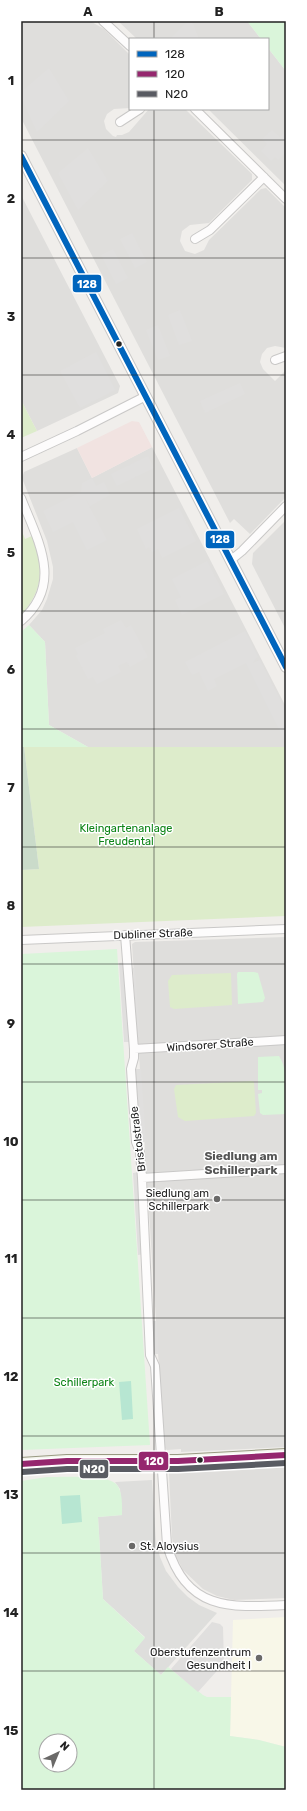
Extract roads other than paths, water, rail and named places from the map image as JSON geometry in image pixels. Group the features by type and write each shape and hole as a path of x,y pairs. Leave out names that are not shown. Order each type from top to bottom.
{"main road":[{"path":"21,1464 67,1460 161,1461 286,1455"}],"street":[{"path":"103,21 129,45"},
{"path":"120,122 138,110"},
{"path":"196,110 286,199"},
{"path":"21,156 286,667"},
{"path":"195,239 210,230 264,177"},
{"path":"275,360 286,356"},
{"path":"21,457 146,396"},
{"path":"21,498 40,545 45,569 44,584 39,597 29,613 21,621"},
{"path":"231,560 242,551 286,506"},
{"name":"Dubliner Straße","path":"21,940 286,929"},
{"name":"Bristolstraße","path":"125,935 134,1049 131,1069 136,1142 140,1152 142,1178 150,1355 155,1366 167,1545 175,1567 184,1581 198,1594 225,1605 237,1607 286,1605"},
{"name":"Windsorer Straße","path":"134,1049 286,1040"},
{"path":"142,1178 286,1169"}],"place":[{"name":"Siedlung am Schillerpark","path":"217,1199"},
{"name":"St. Aloysius","path":"132,1546"},
{"name":"Oberstufenzentrum Gesundheit I","path":"259,1658"}],"district":[{"name":"Siedlung am Schillerpark","path":"241,1163"}],"park label":[{"name":"Kleingartenanlage Freudental","path":"126,834"},
{"name":"Schillerpark","path":"84,1382"}]}
